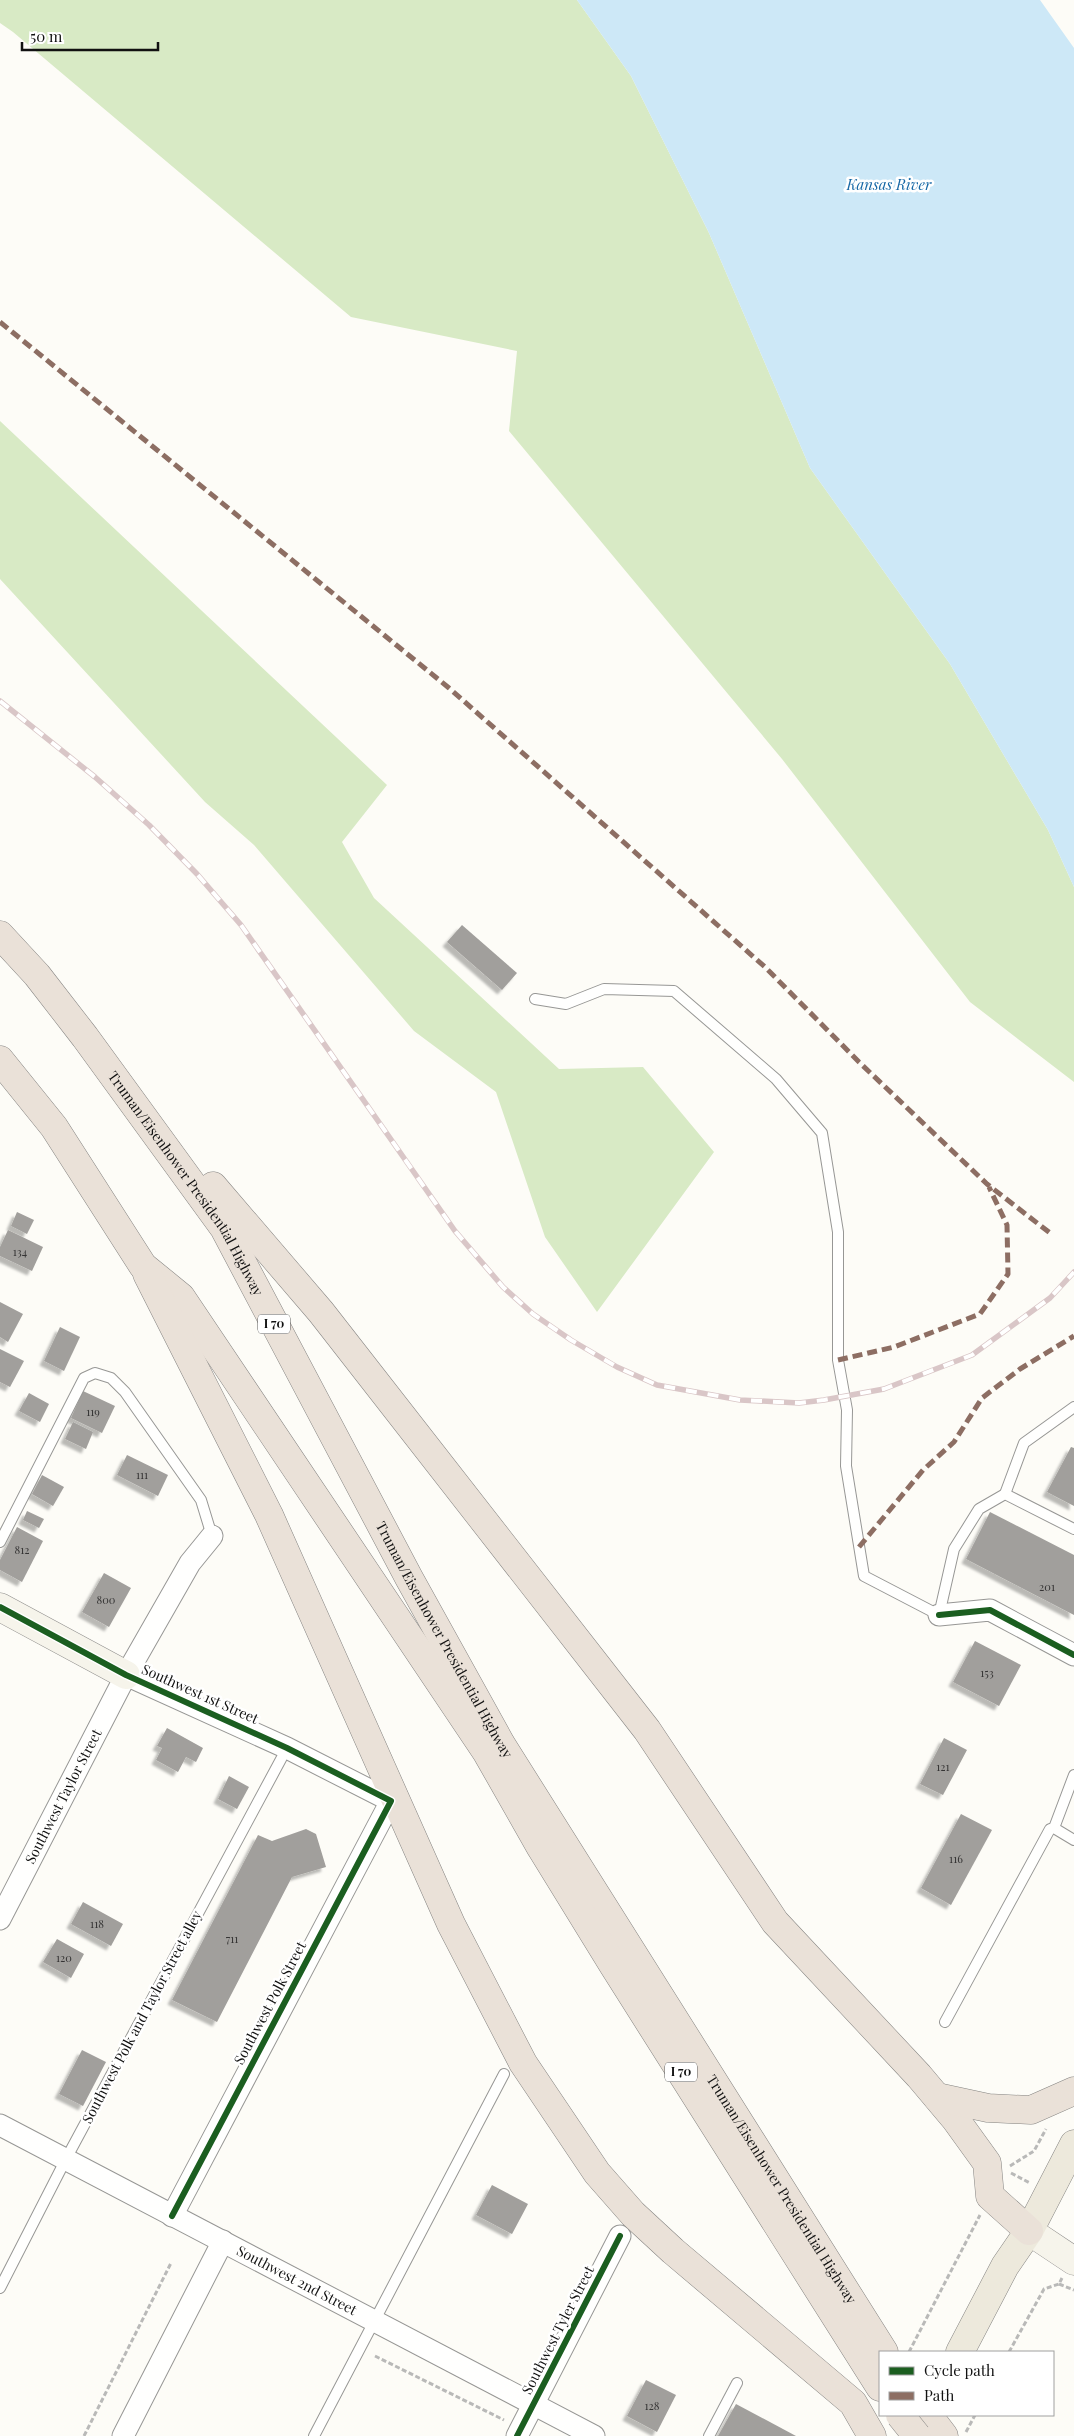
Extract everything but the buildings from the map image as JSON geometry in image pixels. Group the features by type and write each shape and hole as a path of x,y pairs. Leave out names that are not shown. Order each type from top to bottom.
{"highway":[{"name":"Truman/Eisenhower Presidential Highway","path":"0,936 37,975 85,1037 224,1228 409,1578 494,1748 541,1848 879,2385"},
{"path":"85,1037 321,1312 647,1730 775,1922 956,2120 987,2163 990,2196 1029,2231"},
{"name":"Truman/Eisenhower Presidential Highway","path":"0,1060 54,1127 143,1266 181,1297 494,1748 883,2351"},
{"path":"143,1266 269,1515 451,1924 523,2063 597,2173 633,2214 673,2251 853,2403 872,2436"},
{"path":"937,2097 988,2108 1031,2110 1074,2091"},
{"path":"901,2416 916,2436"},
{"path":"929,2416 944,2436"}],"main road":[{"path":"961,2351 1005,2266 1029,2231 1074,2144"},
{"path":"916,2436 927,2416"}],"street":[{"name":"Southwest Taylor Street","path":"0,1919 126,1675 190,1563 212,1536"},
{"name":"Southwest 1st Street","path":"0,1607 126,1675 287,1748 391,1800"},
{"path":"939,1615 990,1610 1074,1655"},
{"name":"Southwest Polk Street","path":"172,2216 391,1800"},
{"name":"Southwest 2nd Street","path":"0,2125 594,2436"},
{"path":"1029,2231 1073,2260"},
{"name":"Southwest Tyler Street","path":"519,2433 620,2236"},
{"path":"122,2436 223,2241"}],"lane":[{"path":"536,999 566,1004 604,989 674,991 776,1079 822,1133 838,1232 838,1360 847,1410 846,1466 864,1576 939,1615 954,1549 979,1509 1006,1494 1024,1443 1074,1407"},
{"path":"0,1542 84,1378 95,1373 111,1378 125,1392 201,1500 212,1536"},
{"path":"1006,1494 1074,1529"},
{"name":"Southwest Polk and Taylor Street alley","path":"0,2288 66,2160 287,1748"},
{"path":"945,2022 1003,1912 1050,1829 1054,1828 1074,1775"},
{"path":"1054,1828 1074,1840"},
{"path":"314,2436 504,2074"},
{"path":"710,2436 737,2383"}],"path":[{"path":"1059,2284 1073,2260"},
{"path":"84,2436 170,2263"},
{"path":"1010,2351 1044,2289 1059,2284 1074,2290"},
{"path":"375,2356 519,2433"},
{"path":"964,2436 974,2416"}],"green space":[{"path":"0,0 577,0 631,76 709,233 810,468 950,664 1048,830 1074,887 1074,1082 970,1002 782,759 509,431 517,351 351,317 0,23"},
{"path":"0,421 387,785 342,842 374,898 559,1069 643,1067 714,1152 597,1312 545,1237 496,1092 414,1031 254,845 205,802 0,579"}],"water":[{"name":"Kansas River","path":"577,0 1040,0 1074,48 1074,887 1048,830 950,664 810,468 709,233 631,76"}],"railway":[{"path":"0,701 95,777 149,825 197,874 241,925 455,1231 503,1287 533,1314 571,1340 617,1367 657,1385 740,1400 799,1403 884,1389 972,1355 1050,1298 1074,1272"}],"marked path":[{"path":"0,322 449,688 765,967 859,1062 987,1184 1050,1233"},
{"path":"838,1360 894,1347 980,1314 1008,1274 1007,1225 989,1187"},
{"path":"859,1547 923,1470 954,1442 982,1398 1020,1369 1074,1336"}],"cycle path":[{"path":"0,1607 126,1675 287,1748 391,1801 172,2216"},
{"path":"939,1615 990,1610 1074,1655"},
{"path":"517,2436 620,2236"}]}
